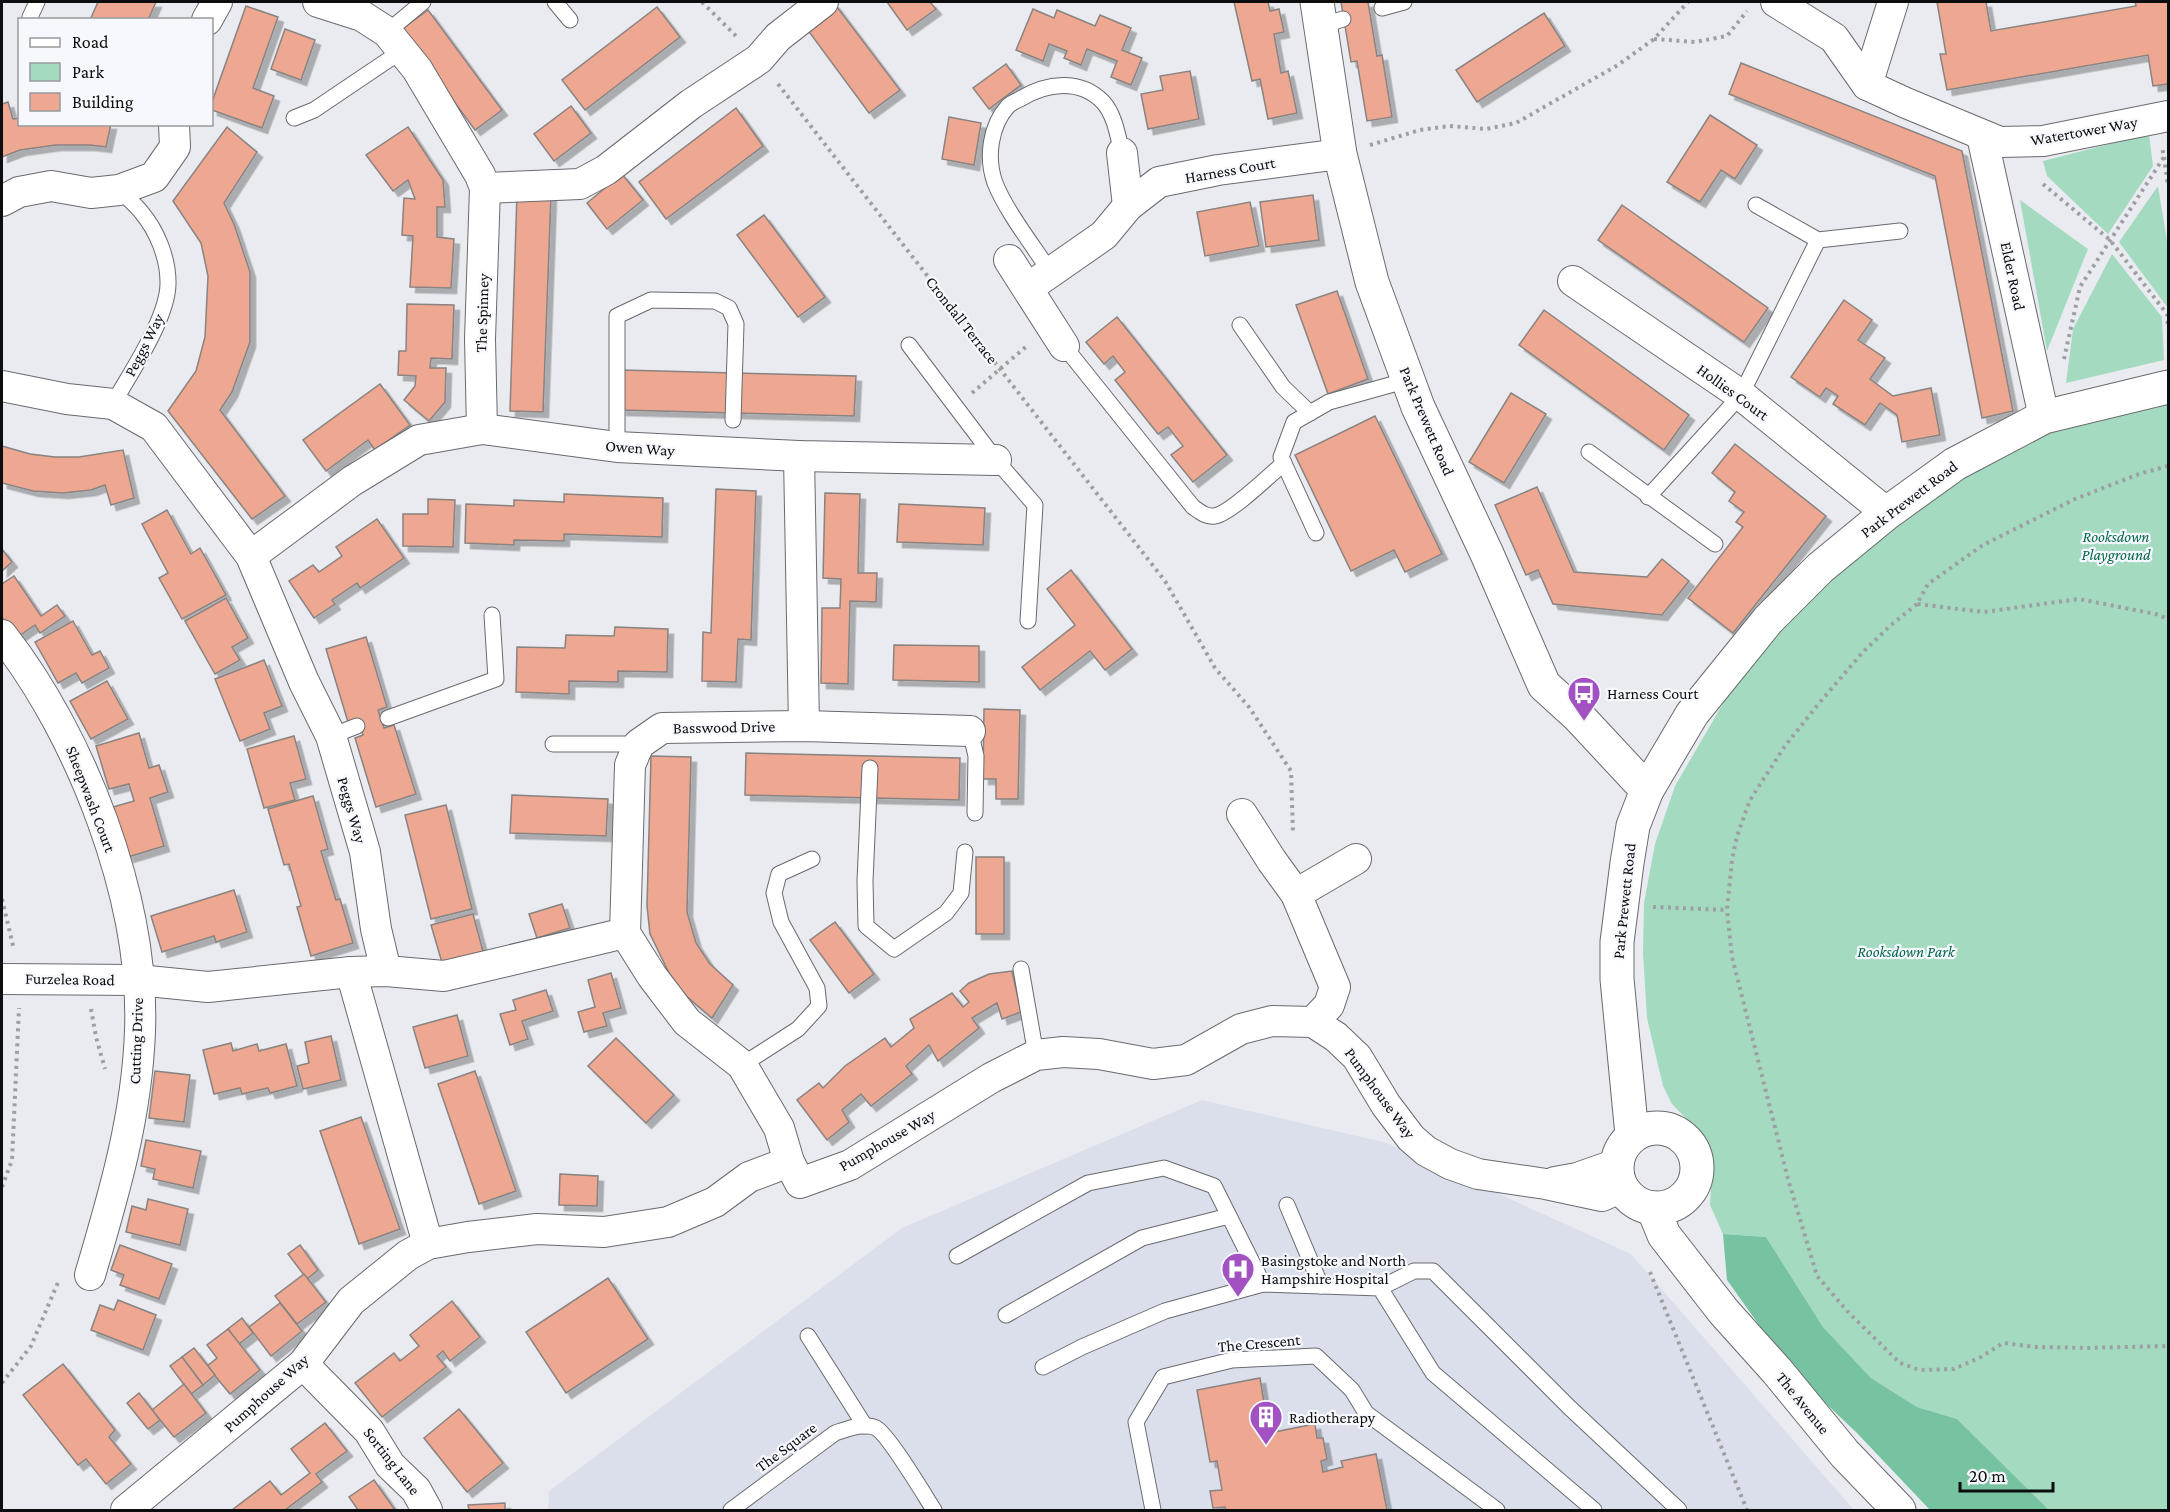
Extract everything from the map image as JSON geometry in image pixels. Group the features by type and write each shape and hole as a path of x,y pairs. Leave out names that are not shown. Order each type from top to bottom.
{"street":[{"path":"208,18 218,2"},
{"name":"The Spinney","path":"318,2 362,16 395,41 417,69 480,175 485,188 480,339 482,429"},
{"path":"485,188 580,184 606,170 691,104 759,59 778,37 823,2"},
{"path":"1867,85 1893,2"},
{"path":"1762,6 1834,38 1867,85"},
{"name":"Park Prewett Road","path":"1327,16 1340,154 1372,282 1418,407 1544,685 1578,716 1647,790"},
{"name":"Watertower Way","path":"1867,85 2000,142 2043,141 2163,117"},
{"path":"2,201 19,192 51,186 91,194 119,190 154,177 175,147 174,126"},
{"name":"Elder Road","path":"1982,136 2044,417"},
{"path":"1122,153 1128,206"},
{"name":"Harness Court","path":"1040,280 1104,235 1128,206 1159,182 1218,170 1340,154"},
{"path":"1010,260 1040,280 1058,336"},
{"name":"Hollies Court","path":"1573,281 1741,396 1887,513"},
{"name":"Peggs Way","path":"2,387 67,399 113,404 154,427 251,556 304,682 344,731 376,929 387,971"},
{"name":"Park Prewett Road","path":"1645,1131 1620,1014 1617,942 1633,826 1647,790 1692,714 1768,620 1820,568 1887,513 1955,464 2044,417 2169,387"},
{"path":"251,556 352,481 419,440 482,429"},
{"name":"Owen Way","path":"482,429 617,447 799,456 996,460"},
{"path":"799,456 804,726"},
{"name":"Sheepwash Court","path":"2,635 42,692 67,737 92,794 116,864 133,935 138,980"},
{"name":"Basswood Drive","path":"639,744 662,728 804,726 970,731"},
{"path":"639,744 630,765 625,933 652,976 687,1022 742,1065 778,1128 789,1162"},
{"path":"1242,814 1296,894 1335,987 1329,1005 1313,1022"},
{"path":"1296,894 1356,860"},
{"path":"428,1244 351,972 387,971 444,976 625,933"},
{"name":"Cutting Drive","path":"90,1275 122,1167 135,1085 140,1030 138,980 208,987 351,972"},
{"name":"Furzelea Road","path":"11,978 138,980"},
{"name":"Pumphouse Way","path":"126,1510 303,1364 351,1301 408,1255 428,1244 537,1229 604,1232 668,1222 715,1202 748,1177 789,1162 800,1183 850,1165 991,1078 1036,1055 1063,1052 1099,1054 1153,1064 1186,1060 1241,1029 1272,1021 1313,1022 1336,1037 1357,1057 1399,1124 1411,1138 1426,1151 1450,1164 1478,1174 1546,1184 1602,1196 1619,1176"},
{"path":"1671,1130 1682,1136 1692,1146 1698,1171 1695,1183 1688,1195 1665,1208 1638,1204 1627,1196 1619,1176 1623,1145 1645,1131 1671,1130"},
{"name":"The Avenue","path":"1688,1195 1692,1253 1698,1272 1709,1293"},
{"name":"The Avenue","path":"1653,1208 1664,1235 1709,1293 1845,1455 1899,1510"},
{"name":"Sorting Lane","path":"303,1364 369,1431 390,1465 416,1490 427,1510"}],"lane":[{"path":"30,17 37,2"},
{"path":"294,118 314,110 395,41 423,2"},
{"path":"555,2 570,20"},
{"path":"1382,8 1404,2"},
{"path":"1040,280 1015,218 995,183 990,155 993,133 1009,105 1031,92 1053,85 1077,86 1092,93 1104,103 1113,120 1122,153"},
{"name":"Peggs Way","path":"113,404 156,325 164,304 168,282 163,256 154,230 141,211 119,190"},
{"path":"1756,205 1818,240 1900,231"},
{"path":"1648,497 1741,396 1818,240"},
{"path":"617,447 617,315 651,300 715,301 729,308 736,324 733,420"},
{"path":"1240,325 1283,387 1310,413"},
{"path":"1058,336 1193,507 1203,515 1213,516 1225,512 1284,463"},
{"path":"909,345 996,460 1035,506 1028,621"},
{"path":"1316,533 1281,457 1294,422 1329,402 1408,380"},
{"path":"1589,452 1715,544"},
{"path":"388,718 496,679 492,615"},
{"path":"970,731 976,756 975,813"},
{"path":"553,744 639,744"},
{"path":"870,768 865,881 866,926 894,949 946,913 961,893 965,852"},
{"path":"742,1065 798,1029 819,1006 817,988 781,922 774,893 779,874 812,859"},
{"path":"1021,969 1036,1055"},
{"path":"957,1256 1088,1183 1164,1168 1214,1186 1263,1284"},
{"path":"1287,1205 1321,1287"},
{"path":"1006,1315 1142,1238 1229,1216"},
{"path":"1043,1367 1082,1347 1165,1311 1263,1284 1380,1288 1414,1271 1433,1271 1570,1408 1679,1510"},
{"path":"1380,1288 1433,1373 1594,1510"},
{"path":"808,1336 865,1426 877,1428 887,1439 934,1510"},
{"name":"The Crescent","path":"1153,1510 1136,1422 1163,1377 1232,1360 1316,1356 1352,1390 1366,1413 1497,1510"},
{"name":"The Square","path":"731,1510 835,1433 865,1426"}],"path":[{"name":"Crondall Terrace","path":"702,2 759,59 1165,581 1215,668 1249,707 1291,771 1293,836"},
{"path":"1340,154 1420,130 1450,126 1486,129 1516,123 1618,65 1654,39 1688,2"},
{"path":"1654,39 1695,42 1727,36 1762,6"},
{"path":"2163,117 2164,157 2169,186"},
{"path":"2062,368 2080,287 2164,157"},
{"path":"2043,184 2110,240 2167,314 2169,328"},
{"path":"956,407 1000,369 1058,336"},
{"path":"2169,466 2139,474 2075,499 1983,545 1928,584 1917,604 1863,652 1820,702 1785,746 1750,800 1735,844 1727,910 1732,957 1788,1179 1817,1276 1856,1320 1900,1364 1920,1370 1954,1369 1981,1357 2003,1343 2036,1347 2087,1348 2169,1346"},
{"path":"1917,604 1984,612 2079,599 2160,615 2169,620"},
{"path":"2,899 11,978 12,1160 2,1187"},
{"path":"1622,905 1727,910"},
{"path":"89,978 88,995 96,1037 107,1075"},
{"path":"1647,1267 1747,1510"},
{"path":"2,1383 31,1346 60,1277"}],"shaded area":[{"name":"Basingstoke and North Hampshire Hospital","path":"1202,1100 1387,1143 1631,1254 1854,1510 548,1510 549,1491 902,1228"}],"green space":[{"path":"2149,134 2153,166 2108,234 2047,176 2043,161"},
{"path":"2158,186 2168,247 2168,308 2119,242"},
{"path":"2020,200 2088,249 2047,351"},
{"path":"2112,254 2162,317 2164,360 2066,383 2073,329"},
{"name":"Rooksdown Park","path":"2168,391 2168,1510 2049,1510 1957,1419 1917,1407 1871,1378 1823,1327 1766,1237 1723,1234 1710,1205 1711,1154 1702,1135 1672,1104 1663,1086 1647,1018 1643,953 1644,903 1655,844 1675,786 1739,676 1801,600 1893,522 2047,423"},
{"path":"1723,1234 1766,1237 1823,1327 1871,1378 1917,1407 1957,1419 2049,1510 1930,1510 1856,1432 1799,1378 1769,1339 1727,1280"}],"building":[{"path":"98,2 156,2 149,18 91,18"},
{"path":"887,2 930,2 936,9 907,30"},
{"path":"1234,2 1268,2 1270,11 1279,9 1284,32 1274,34 1281,73 1288,71 1297,113 1268,119 1260,79 1252,81"},
{"path":"1341,2 1368,2 1377,56 1382,55 1392,117 1367,121 1357,61 1351,62"},
{"path":"1937,2 1986,2 1991,31 2136,6 2135,2 2168,2 2168,84 2153,86 2148,55 1947,90 1940,54 1946,54"},
{"path":"834,3 900,90 869,113 804,25"},
{"path":"246,6 278,17 253,88 274,96 262,128 213,110 213,99"},
{"path":"657,7 680,37 585,110 562,80"},
{"path":"1033,9 1054,18 1057,10 1095,26 1100,15 1131,28 1122,50 1142,58 1131,85 1111,77 1117,61 1087,49 1081,65 1064,58 1067,51 1049,44 1043,61 1016,50"},
{"path":"428,10 502,110 475,130 401,30"},
{"path":"1544,13 1565,46 1477,102 1456,70"},
{"path":"285,29 315,40 301,80 271,69"},
{"path":"1741,63 1962,151 2013,411 1982,418 1935,176 1729,94"},
{"path":"1006,64 1021,85 989,109 973,88"},
{"path":"1190,71 1199,119 1148,129 1141,94 1163,90 1160,76"},
{"path":"8,102 13,119 18,118 18,126 111,126 106,147 56,145 20,150 2,157 2,104"},
{"path":"571,106 591,133 554,161 534,134"},
{"path":"736,108 763,146 666,219 639,182"},
{"path":"1710,115 1757,145 1735,179 1721,170 1700,202 1667,182"},
{"path":"949,117 981,123 974,165 942,159"},
{"path":"227,127 257,152 224,203 234,224 250,272 250,342 232,392 220,410 285,496 252,519 168,411 196,371 205,337 208,276 201,243 173,201"},
{"path":"408,127 443,180 445,207 437,207 437,237 454,239 451,288 410,287 413,236 402,235 404,198 415,199 408,180 393,191 366,155"},
{"path":"622,174 643,200 607,229 587,203"},
{"path":"517,193 551,195 543,412 510,411"},
{"path":"1313,195 1319,240 1266,247 1260,202"},
{"path":"1250,202 1259,246 1205,256 1197,212"},
{"path":"1622,205 1768,308 1744,342 1598,240"},
{"path":"764,215 825,297 798,317 737,235"},
{"path":"1337,291 1368,379 1328,394 1296,305"},
{"path":"1844,300 1872,320 1858,340 1885,358 1870,379 1893,396 1931,388 1940,435 1902,442 1897,415 1880,403 1865,425 1833,404 1838,396 1826,388 1820,397 1791,377"},
{"path":"407,304 454,305 452,359 431,358 430,368 446,368 445,402 429,421 404,400 415,386 416,376 398,375 399,351 406,351"},
{"path":"1544,310 1689,415 1664,450 1519,345"},
{"path":"1117,317 1227,455 1193,482 1171,455 1183,446 1168,427 1158,434 1115,380 1125,372 1113,356 1104,364 1086,342"},
{"path":"622,370 856,376 854,416 621,410"},
{"path":"380,384 410,425 375,450 368,440 326,471 303,440"},
{"path":"1511,393 1546,414 1504,483 1469,462"},
{"path":"1375,416 1442,554 1405,572 1394,550 1351,571 1295,455"},
{"path":"1735,444 1826,516 1733,633 1688,598 1743,527 1736,522 1744,512 1729,501 1735,492 1712,473"},
{"path":"2,446 30,454 55,457 79,457 123,450 134,498 111,505 105,485 91,490 63,493 33,491 2,483"},
{"path":"1537,487 1574,572 1647,577 1662,559 1689,581 1662,615 1553,604 1538,570 1526,575 1495,505"},
{"path":"716,489 756,491 751,640 738,639 736,682 702,681 703,632 711,633"},
{"path":"825,493 860,494 858,573 877,573 876,602 850,601 848,684 821,683 822,608 840,608 841,579 823,578"},
{"path":"564,494 663,498 662,537 564,534 564,541 514,540 514,545 465,543 466,504 514,506 514,500 564,502"},
{"path":"428,499 455,500 453,547 403,546 403,514 428,514"},
{"path":"899,504 985,508 983,545 897,542"},
{"path":"167,510 191,554 200,548 226,595 182,619 159,578 168,573 142,524"},
{"path":"377,519 404,558 360,588 357,583 332,600 335,604 314,618 289,581 313,565 319,572 342,556 336,547"},
{"path":"2,549 12,562 2,571"},
{"path":"1071,570 1132,649 1105,670 1090,651 1040,690 1022,667 1075,625 1047,589"},
{"path":"14,576 41,616 57,605 65,616 40,633 35,625 16,638 2,617 2,584"},
{"path":"226,598 248,638 232,647 240,660 215,674 185,621"},
{"path":"73,621 92,655 100,651 109,668 82,683 76,673 58,683 35,642"},
{"path":"615,627 668,629 667,672 618,671 618,682 569,681 569,694 516,692 517,647 565,648 566,635 614,636"},
{"path":"366,637 387,707 378,710 384,728 394,725 416,794 376,807 355,738 363,735 358,719 348,722 326,649"},
{"path":"894,645 979,646 979,682 893,680"},
{"path":"264,660 282,706 264,713 270,729 240,741 215,679"},
{"path":"107,681 128,719 91,739 70,701"},
{"path":"984,709 1020,710 1018,799 996,799 996,779 983,779"},
{"path":"139,733 149,768 159,765 168,792 150,798 164,846 128,857 113,807 134,801 129,784 109,789 96,746"},
{"path":"294,736 306,779 290,783 295,800 264,808 247,749"},
{"path":"746,753 960,758 959,800 745,795"},
{"path":"651,756 691,757 687,912 696,943 710,964 733,985 712,1018 685,995 673,981 650,934 647,906"},
{"path":"512,795 608,799 606,836 510,833"},
{"path":"313,796 328,849 321,851 336,900 340,899 353,943 311,956 297,907 301,906 289,864 284,865 268,809"},
{"path":"446,805 472,909 431,919 405,815"},
{"path":"976,857 1004,857 1004,934 976,934"},
{"path":"234,890 247,932 216,942 214,936 162,952 151,916"},
{"path":"562,904 570,928 537,938 529,914"},
{"path":"473,914 484,955 443,966 431,925"},
{"path":"835,922 874,974 849,993 810,940"},
{"path":"1012,971 1021,1012 1002,1019 997,1003 972,1018 979,1028 938,1061 929,1045 906,1066 912,1074 871,1106 861,1094 842,1110 849,1122 827,1140 797,1100 819,1083 823,1088 845,1066 885,1038 891,1047 914,1028 910,1019 952,993 963,1007 969,1002 960,991 969,983 989,974"},
{"path":"611,973 621,1008 603,1013 607,1026 584,1032 578,1012 595,1007 588,980"},
{"path":"546,990 553,1011 522,1021 528,1039 510,1045 500,1014 516,1010 513,1000"},
{"path":"457,1015 468,1056 425,1068 413,1027"},
{"path":"331,1036 341,1080 303,1089 297,1066 309,1063 305,1042"},
{"path":"616,1038 674,1095 646,1123 588,1066"},
{"path":"231,1043 233,1051 257,1044 259,1051 286,1044 297,1086 270,1093 268,1088 242,1094 240,1088 214,1094 203,1050"},
{"path":"155,1071 190,1075 184,1122 149,1118"},
{"path":"475,1071 516,1191 479,1204 438,1084"},
{"path":"361,1117 400,1229 359,1244 320,1131"},
{"path":"146,1140 201,1151 193,1188 153,1179 155,1169 141,1166"},
{"path":"560,1174 598,1176 597,1206 559,1205"},
{"path":"148,1199 188,1209 180,1245 126,1232 132,1206 146,1210"},
{"path":"120,1245 172,1264 159,1299 120,1285 124,1275 111,1270"},
{"path":"300,1245 318,1270 307,1279 288,1254"},
{"path":"304,1274 326,1302 297,1324 275,1296"},
{"path":"608,1278 648,1339 566,1393 526,1332"},
{"path":"118,1300 156,1315 143,1350 91,1330 100,1305 114,1310"},
{"path":"452,1301 480,1337 450,1361 443,1351 437,1356 446,1367 382,1417 355,1383 394,1353 400,1361 419,1346 410,1335"},
{"path":"280,1303 302,1331 271,1356 249,1327"},
{"path":"242,1318 253,1333 239,1344 228,1329"},
{"path":"228,1329 260,1370 230,1394 207,1366 217,1358 207,1345"},
{"path":"194,1348 215,1375 203,1385 182,1357"},
{"path":"182,1357 203,1385 191,1394 170,1366"},
{"path":"63,1364 115,1430 109,1437 131,1464 106,1484 86,1459 78,1465 23,1395"},
{"name":"Radiotherapy","path":"1260,1378 1269,1433 1315,1424 1317,1438 1323,1438 1327,1459 1321,1461 1323,1472 1343,1467 1341,1461 1376,1454 1387,1510 1226,1510 1225,1507 1213,1508 1210,1491 1222,1490 1217,1461 1210,1462 1197,1390"},
{"path":"184,1384 206,1413 174,1437 152,1410"},
{"path":"139,1393 160,1420 148,1429 127,1403"},
{"path":"459,1409 503,1463 467,1492 424,1438"},
{"path":"325,1423 347,1451 316,1474 322,1482 285,1510 232,1510 270,1481 281,1495 310,1473 291,1449"},
{"path":"374,1480 395,1510 358,1510 349,1497"},
{"path":"505,1503 505,1510 469,1510 468,1505"}],"place":[{"name":"Harness Court","path":"1584,722"},
{"name":"Basingstoke and North Hampshire Hospital","path":"1238,1298"},
{"name":"Radiotherapy","path":"1266,1446"}],"park label":[{"name":"Rooksdown Playground","path":"2116,545"}]}
